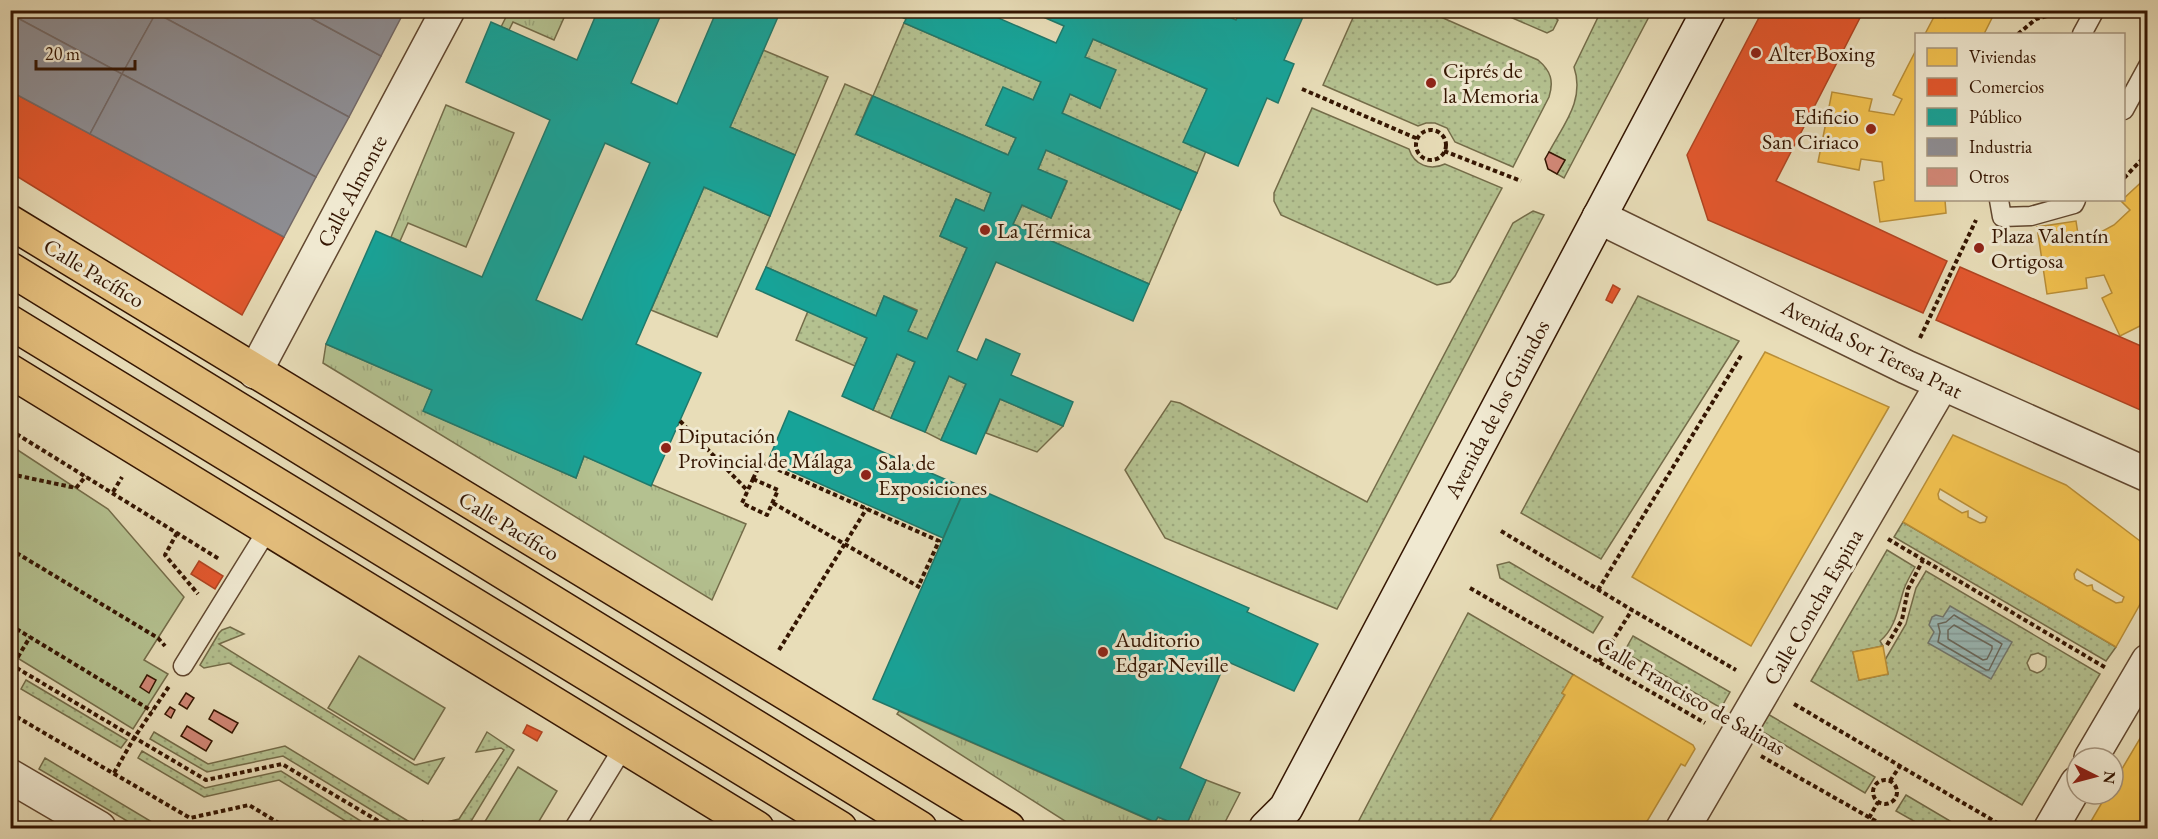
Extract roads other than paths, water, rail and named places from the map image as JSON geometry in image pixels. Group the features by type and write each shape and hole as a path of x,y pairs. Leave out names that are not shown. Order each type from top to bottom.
{"main road":[{"name":"Calle Pacífico","path":"10,222 1008,828"},
{"name":"Calle Pacífico","path":"10,269 920,828"},
{"path":"10,322 840,828"},
{"path":"10,371 756,828"}],"street":[{"name":"Calle Almonte","path":"255,372 448,10"},
{"name":"Avenida de los Guindos","path":"1278,822 1709,10"},
{"name":"Avenida Sor Teresa Prat","path":"1599,217 1906,368 2148,475"},
{"name":"Calle Concha Espina","path":"1683,828 1942,384"},
{"path":"2098,746 2141,671"},
{"path":"10,776 99,828"},
{"path":"2051,828 2065,804"}],"lane":[{"path":"2083,33 2095,10"},
{"path":"2125,108 2148,66"},
{"path":"1999,201 2002,217 2031,216 2074,204 2076,201"},
{"path":"183,666 268,529"},
{"path":"574,828 624,748"}],"water":[{"path":"1950,606 2012,642 1991,679 1928,643 1934,632 1929,625 1932,617 1936,615 1943,617"}],"place":[{"name":"Alter Boxing","path":"1756,53"},
{"name":"Ciprés de la Memoria","path":"1431,83"},
{"name":"Edificio San Ciriaco","path":"1871,129"},
{"name":"La Térmica","path":"985,230"},
{"name":"Plaza Valentín Ortigosa","path":"1979,248"},
{"name":"Diputación Provincial de Málaga","path":"666,448"},
{"name":"Sala de Exposiciones","path":"866,475"},
{"name":"Auditorio Edgar Neville","path":"1103,652"}]}
